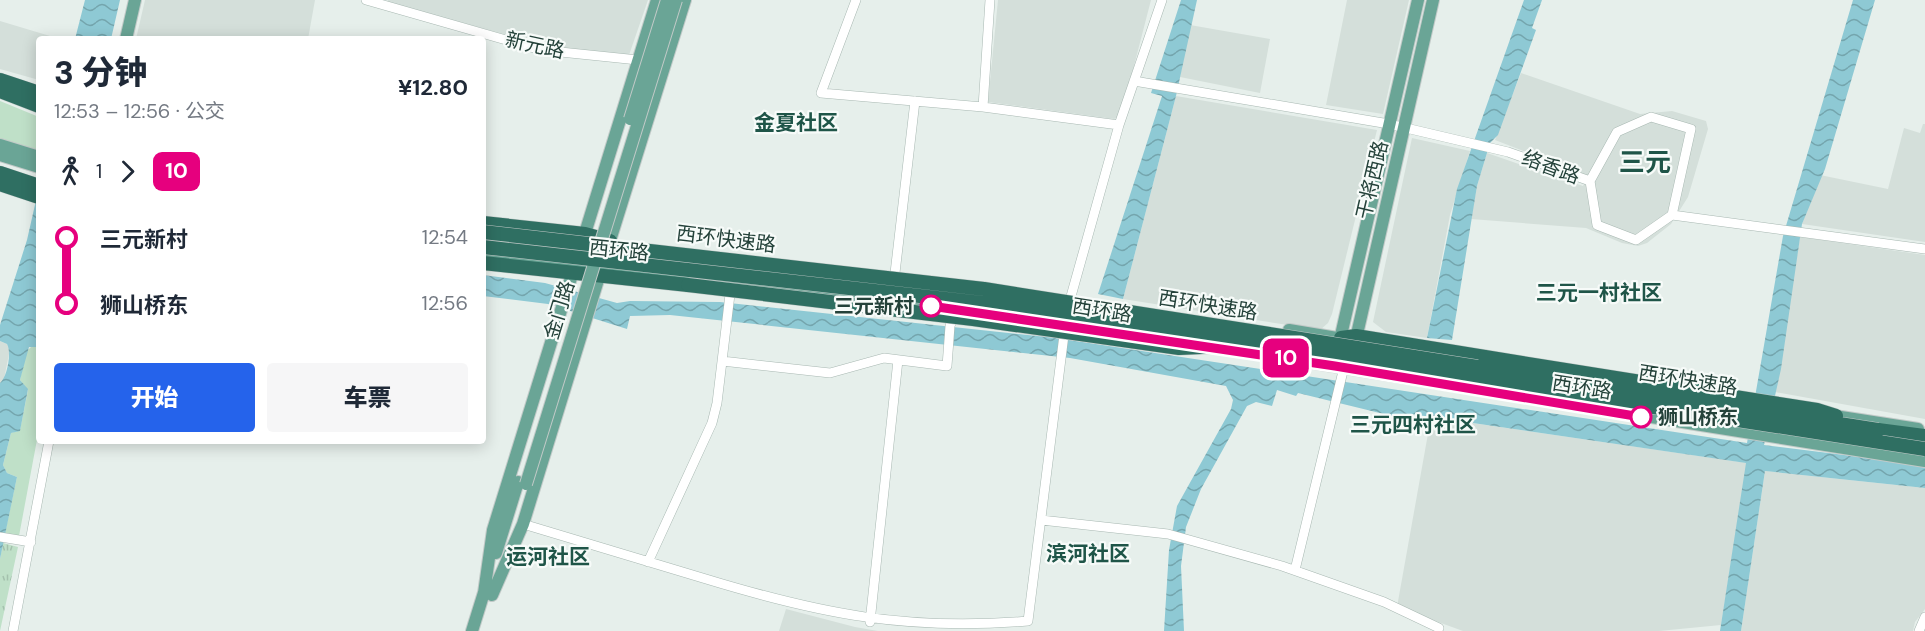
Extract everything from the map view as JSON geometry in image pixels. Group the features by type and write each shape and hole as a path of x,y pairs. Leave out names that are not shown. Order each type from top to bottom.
{"highway":[{"path":"0,80 36,92"},
{"path":"0,91 36,104"},
{"path":"0,173 36,185"},
{"path":"0,184 36,196"},
{"path":"486,225 610,240"},
{"name":"西环快速路","path":"486,232 984,289 1925,436"},
{"name":"西环快速路","path":"486,247 982,303 1532,390 1925,449"},
{"path":"486,263 601,272 688,285 973,319 1179,348 1258,345"},
{"path":"1339,345 1355,344 1485,357 1817,410 1878,429"}],"main road":[{"path":"127,36 135,0"},
{"path":"488,594 493,530 657,0"},
{"name":"金门路","path":"480,631 488,594 667,0"},
{"name":"金门路","path":"522,483 676,0"},
{"path":"488,594 523,524 685,0"},
{"name":"干将西路","path":"1343,370 1339,345 1418,0"},
{"name":"干将西路","path":"1343,370 1355,344 1433,0"},
{"path":"1406,53 1420,56"},
{"path":"0,145 36,161"},
{"path":"0,154 36,161"},
{"name":"西环路","path":"610,240 960,281 1070,297 1339,345"},
{"name":"西环路","path":"486,255 574,269"},
{"name":"西环路","path":"601,272 731,283 955,309 1064,331 1178,342 1925,461"},
{"path":"1178,342 1221,331 1339,345"},
{"name":"西环路","path":"1355,344 1446,355 1925,430"},
{"name":"金门路","path":"472,631 488,594"}],"street":[{"name":"新元路","path":"366,0 541,50 638,60"},
{"path":"856,0 821,93 983,107 1119,125"},
{"path":"983,107 990,0"},
{"path":"523,524 829,615 915,627 971,629 1028,621 1070,297 1119,125 1162,0"},
{"name":"络香路","path":"1134,81 1389,124 1491,148 1590,181 1597,225 1636,240 1672,215"},
{"path":"895,273 915,101"},
{"path":"1590,181 1617,132 1651,117 1691,129 1672,215 1805,231 1925,249"},
{"path":"648,562 712,423 722,361 727,300 735,255"},
{"path":"722,361 830,373 884,358 946,366 950,326 960,281"},
{"path":"870,622 898,360"},
{"path":"1294,570 1343,370"},
{"path":"13,631 48,444"},
{"path":"1041,520 1168,534 1294,570 1384,602 1438,628"},
{"path":"0,537 31,542"},
{"path":"1919,631 1925,617"}],"shaded area":[{"path":"145,0 315,0 309,36 137,36"},
{"path":"388,0 648,0 628,58 580,55 387,2"},
{"path":"998,0 1151,0 1121,116 1114,119 988,102"},
{"path":"1347,0 1409,0 1383,114 1326,105"},
{"path":"0,21 50,36 36,36 36,79 0,69"},
{"path":"1190,25 1270,39 1260,93 1180,77"},
{"path":"1521,73 1640,114 1672,111 1706,121 1708,129 1688,197 1671,224 1647,243 1638,246 1622,243 1586,228 1471,219 1477,186 1487,153 1583,186 1588,176 1495,140"},
{"path":"1176,96 1377,130 1332,314 1328,323 1320,330 1123,299"},
{"path":"1925,124 1925,242 1802,224 1820,175 1888,189 1904,128 1920,133"},
{"path":"1412,138 1470,151 1450,215 1427,338 1386,332 1373,322"},
{"path":"1800,237 1925,255 1925,419 1775,392"},
{"path":"0,341 7,344 10,349 4,379 0,383"},
{"path":"1431,417 1747,463 1721,625 1659,631 1463,631 1397,607"},
{"path":"1765,471 1925,488 1925,609 1915,622 1913,631 1741,631"},
{"path":"786,609 855,627 878,631 779,631"}],"green space":[{"path":"0,101 36,116 36,150 0,140"},
{"path":"33,345 36,346 36,444 19,536 5,533 17,477 7,473 3,465 11,433 20,430 28,390 20,380 26,352"},
{"path":"3,543 18,547 0,631 0,559"}],"water":[{"path":"85,0 120,0 112,36 76,36"},
{"path":"1181,0 1197,0 1176,96 1123,299 1098,294 1162,96 1151,93"},
{"path":"1524,0 1542,0 1532,28 1536,30 1498,135 1490,143 1477,186 1452,340 1427,338 1457,189"},
{"path":"1853,0 1875,0 1825,169 1802,224 1781,369 1764,445 1925,465 1925,488 1765,471 1741,631 1720,631 1746,463 1411,414 1392,416 1277,390 1272,406 1256,402 1247,406 1201,489 1186,527 1181,566 1184,631 1164,631 1169,550 1177,506 1231,409 1233,400 1226,386 1070,358 670,315 630,316 627,329 548,304 486,296 486,275 545,283 617,303 630,301 720,302 1056,338 1747,443 1783,236"},
{"path":"36,200 36,347 29,347 20,380 28,389 20,431 11,433 3,465 7,473 17,477 0,559 0,383 7,370 9,353 7,344 0,341 0,325 27,240"}],"bus line":[{"name":"10","path":"931,306 1335,366 1641,417"}],"place":[{"name":"三元新村","path":"931,306"},
{"name":"狮山桥东","path":"1641,417"}],"district":[{"name":"金夏社区","path":"796,123"},
{"name":"三元","path":"1645,162"},
{"name":"三元一村社区","path":"1599,293"},
{"name":"三元四村社区","path":"1413,425"},
{"name":"滨河社区","path":"1088,554"},
{"name":"运河社区","path":"548,557"}]}
